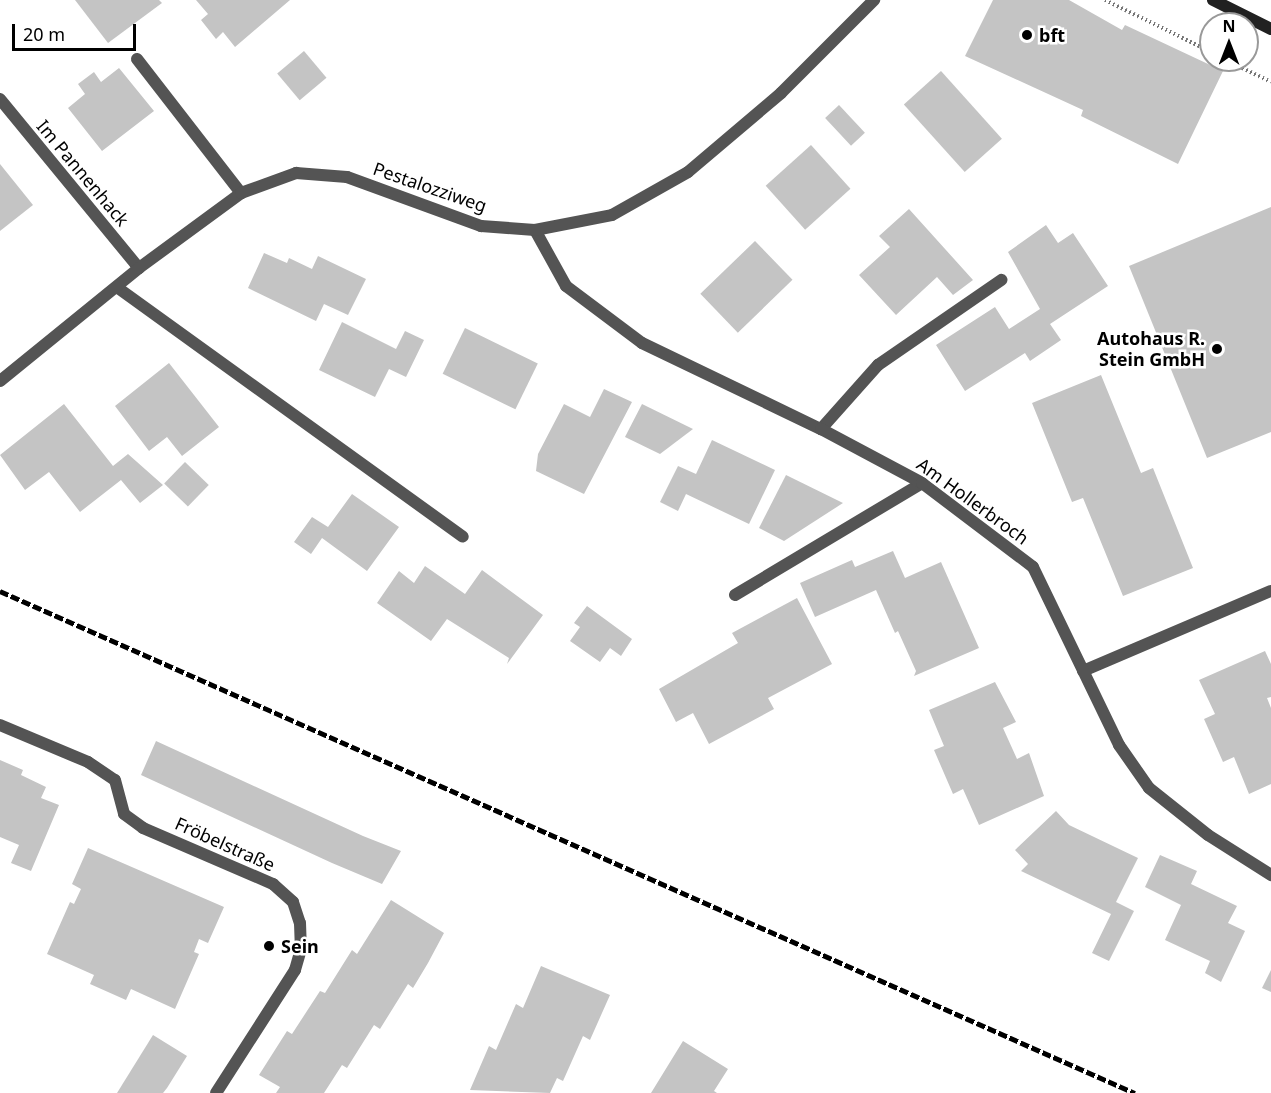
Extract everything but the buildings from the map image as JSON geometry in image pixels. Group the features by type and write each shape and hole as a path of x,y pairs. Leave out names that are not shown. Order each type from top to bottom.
{"main road":[{"path":"1213,0 1271,29"}],"street":[{"name":"Pestalozziweg","path":"0,381 118,288 139,268 241,193 296,172 347,177 481,226 535,230 612,215 688,172 781,93 874,0"},
{"path":"137,59 241,193"},
{"name":"Im Pannenhack","path":"0,99 139,268"},
{"name":"Am Hollerbroch","path":"535,230 566,286 642,342 821,429 922,483 1033,567 1119,745 1149,788 1208,835 1271,875"},
{"path":"821,429 878,365 1001,280"},
{"path":"118,288 463,537"},
{"path":"735,595 922,483"},
{"path":"1083,671 1271,591"},
{"name":"Fröbelstraße","path":"0,725 88,762 115,780 124,814 143,828 273,884 293,902 300,923 301,949 295,970 216,1093"}],"path":[{"path":"1105,0 1199,46"},
{"path":"1251,72 1271,82"}],"railway":[{"path":"0,591 1135,1093"}],"place":[{"name":"bft","path":"1027,35"},
{"name":"Autohaus R. Stein GmbH","path":"1217,349"},
{"name":"Sein","path":"269,946"}]}
